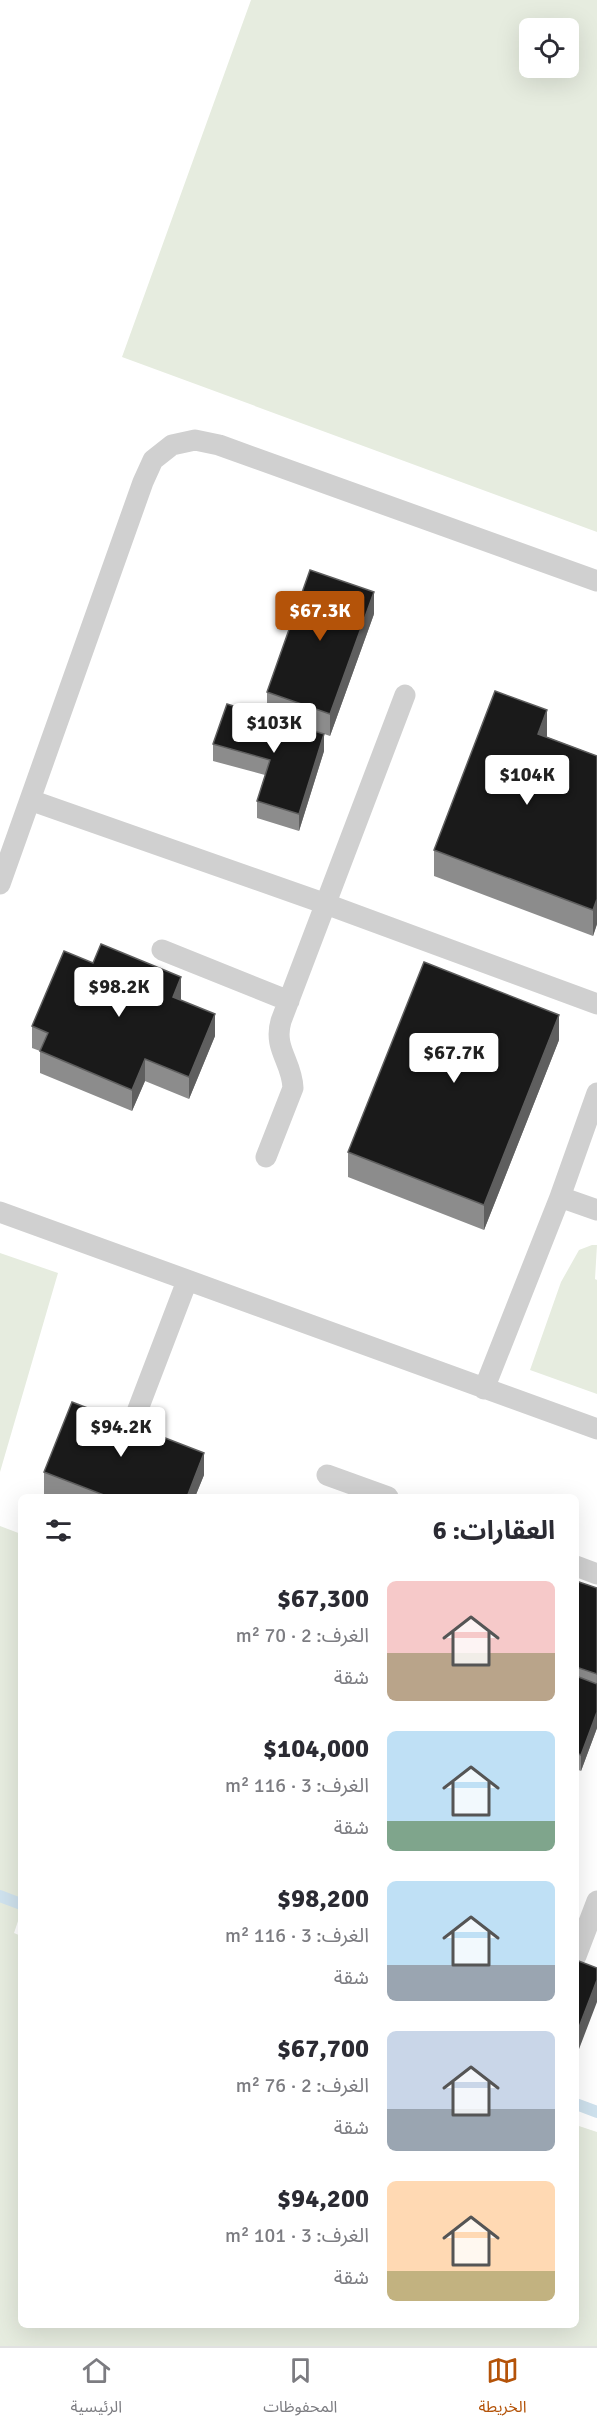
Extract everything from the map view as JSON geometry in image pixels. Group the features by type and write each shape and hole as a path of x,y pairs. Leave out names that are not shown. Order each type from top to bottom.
{"lane":[{"path":"0,884 143,482 153,460 172,446 195,440 219,445 597,581"},
{"path":"266,1157 292,1088 292,1077 278,1040 281,1021 405,695"},
{"path":"30,800 326,904 597,1004"},
{"path":"162,950 289,1001"},
{"path":"483,1389 560,1197 597,1094"},
{"path":"560,1197 597,1210"},
{"path":"0,1212 597,1429"},
{"path":"135,1417 187,1281"},
{"path":"327,1475 380,1494"},
{"path":"579,1567 597,1574"},
{"path":"579,1948 597,1901"}],"shaded area":[{"path":"251,0 597,0 597,532 122,357"},
{"path":"597,1245 595,1279 597,1280 597,1394 530,1370 561,1282 579,1250"},
{"path":"0,1253 58,1273 0,1472"},
{"path":"0,1526 18,1533 18,1921 14,1933 18,1935 18,2328 579,2328 579,2126 597,2132 597,2346 0,2346"}],"building":[{"path":"310,570 374,592 330,714 267,692"},
{"path":"495,691 547,710 538,734 597,756 597,899 593,910 434,850"},
{"path":"227,704 324,734 299,814 257,801 270,760 213,744"},
{"path":"101,944 181,977 173,997 215,1014 189,1077 145,1059 132,1090 40,1051 48,1033 32,1026 64,951 93,963"},
{"path":"424,962 559,1015 484,1205 348,1152"},
{"path":"72,1402 204,1453 188,1494 101,1494 44,1472"},
{"path":"579,1582 597,1588 597,1674 579,1668"},
{"path":"579,1677 597,1684 597,1712 581,1755 579,1754"},
{"path":"579,1961 597,1968 597,1980 579,2027"}],"waterway":[{"path":"0,1896 18,1903"},
{"path":"579,2105 597,2112"}]}
